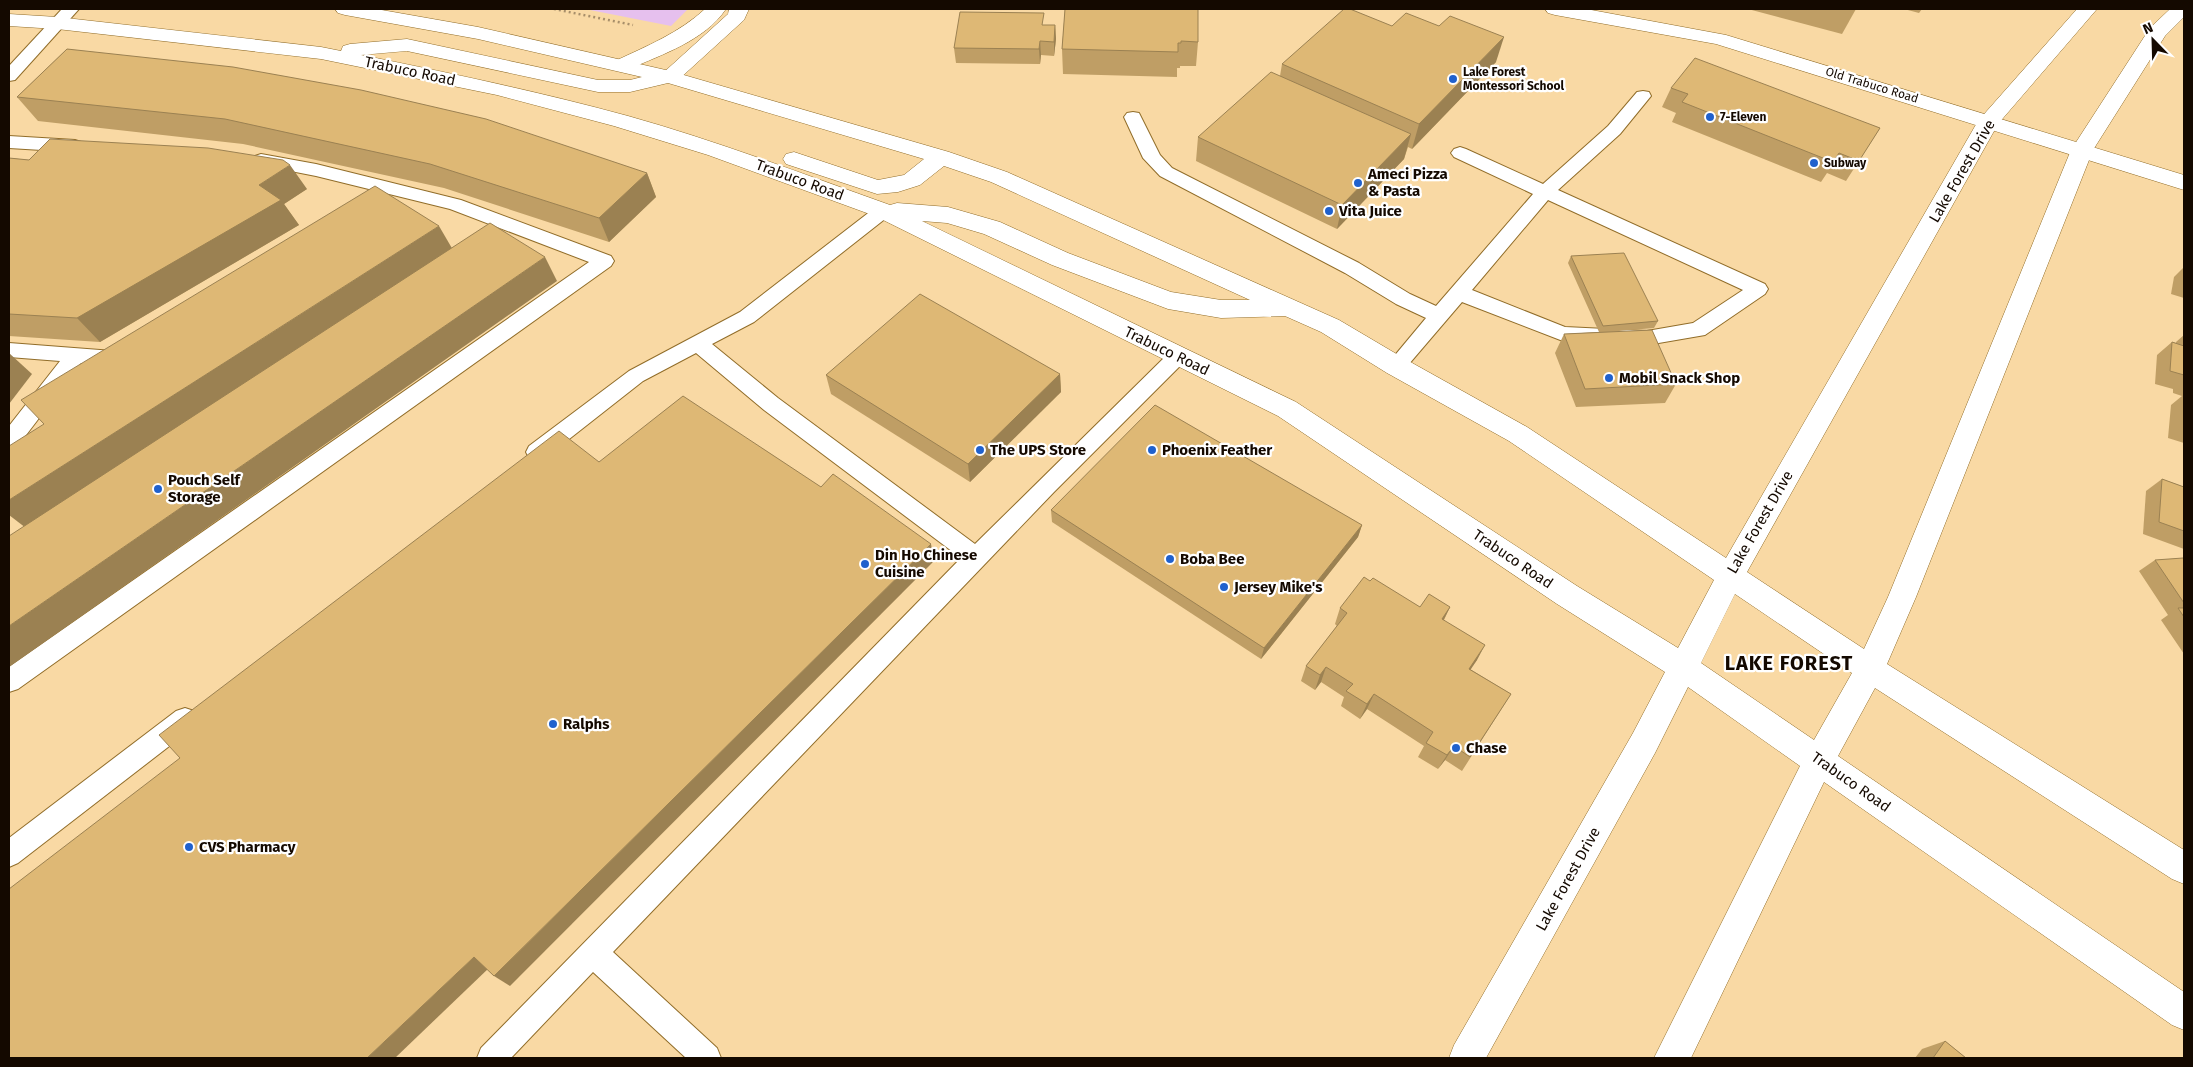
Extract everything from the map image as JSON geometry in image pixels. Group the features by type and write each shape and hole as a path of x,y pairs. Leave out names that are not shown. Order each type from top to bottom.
{"main road":[{"path":"345,9 478,33 622,65 670,77 941,157 999,177 1330,326 1396,366 1518,434 1870,669 2184,868"},
{"path":"622,65 673,42 697,26 716,9"},
{"path":"321,53 407,45 598,86 630,86 670,77 737,16 739,9"},
{"name":"Old Trabuco Road","path":"1555,9 1719,39 1990,121 2184,183"},
{"name":"Lake Forest Drive","path":"1467,1058 1644,743 1730,576 1990,121 2087,9"},
{"path":"1672,1058 1819,760 1870,669 1902,597 2082,150 2157,32 2181,9"},
{"name":"Trabuco Road","path":"9,20 64,16 321,53 497,90 622,121 716,150 883,211 1286,409 1567,595 1683,667 2184,1013"},
{"path":"668,135 714,133 877,187 898,185 912,180 941,157"},
{"path":"883,211 948,215 992,228 1060,259 1168,300 1221,308 1291,308"}],"lane":[{"path":"12,70 64,16"},
{"path":"1396,366 1545,192 1614,130 1643,96"},
{"path":"1133,117 1152,158 1166,172 1352,268 1403,299 1439,316"},
{"path":"13,147 91,147"},
{"path":"1459,293 1563,334 1647,338 1698,330 1758,289 1460,153"},
{"path":"9,681 604,261 496,230 455,204 371,193 316,170 238,157"},
{"path":"517,466 636,376 747,317 883,211"},
{"path":"697,343 771,404 976,558"},
{"path":"9,350 116,359 133,348"},
{"path":"9,441 76,355"},
{"path":"490,1058 976,558 1178,356"},
{"path":"9,854 201,707"},
{"path":"593,953 708,1058"}],"path":[{"path":"554,9 638,26"}],"shaded area":[{"path":"585,9 688,9 671,26"}],"building":[{"path":"1065,9 1198,9 1198,42 1181,41 1181,43 1178,43 1178,52 1062,49"},
{"path":"1344,9 1350,9 1392,26 1406,13 1439,26 1450,16 1504,37 1419,124 1282,64"},
{"path":"960,12 1044,13 1042,25 1055,25 1054,42 1040,41 1039,49 954,48"},
{"path":"67,49 233,67 361,90 486,119 647,173 599,218 430,164 225,119 17,97"},
{"path":"1695,58 1880,128 1859,161 1839,153 1833,162 1682,102 1688,94 1671,88"},
{"path":"1271,72 1411,134 1342,205 1198,137"},
{"path":"50,139 208,148 283,160 290,165 259,185 281,200 77,318 9,314 9,158 29,160"},
{"path":"375,186 439,226 9,500 9,446 44,424 21,400"},
{"path":"490,223 545,257 9,626 9,536"},
{"path":"1624,253 1658,321 1603,326 1571,256"},
{"path":"920,294 1060,374 968,464 826,375"},
{"path":"1652,330 1676,384 1585,389 1564,334"},
{"path":"2172,342 2184,346 2184,375 2170,371"},
{"path":"683,396 821,487 833,474 931,544 494,976 474,957 367,1058 10,1058 9,889 180,758 159,735 559,431 599,462"},
{"path":"1155,405 1362,525 1264,648 1051,510"},
{"path":"2162,479 2184,487 2184,531 2159,522"},
{"path":"2184,559 2184,603 2155,560"},
{"path":"1364,577 1370,581 1373,578 1420,607 1429,594 1450,607 1442,619 1485,645 1469,669 1511,694 1470,757 1454,746 1447,755 1426,743 1433,732 1374,694 1367,704 1346,691 1353,684 1326,667 1320,675 1306,666 1347,613 1340,608"},
{"path":"2178,608 2184,608 2184,617"},
{"path":"1945,1041 1966,1058 1933,1058"}],"place":[{"name":"Lake Forest Montessori School","path":"1453,79"},
{"name":"7-Eleven","path":"1710,117"},
{"name":"Subway","path":"1814,163"},
{"name":"Ameci Pizza & Pasta","path":"1358,183"},
{"name":"Vita Juice","path":"1329,211"},
{"name":"Mobil Snack Shop","path":"1609,378"},
{"name":"The UPS Store","path":"980,450"},
{"name":"Phoenix Feather","path":"1152,450"},
{"name":"Pouch Self Storage","path":"158,489"},
{"name":"Boba Bee","path":"1170,559"},
{"name":"Din Ho Chinese Cuisine","path":"865,564"},
{"name":"Jersey Mike's","path":"1224,587"},
{"name":"Ralphs","path":"553,724"},
{"name":"Chase","path":"1456,748"},
{"name":"CVS Pharmacy","path":"189,847"}],"district":[{"name":"LAKE FOREST","path":"1789,663"}]}
